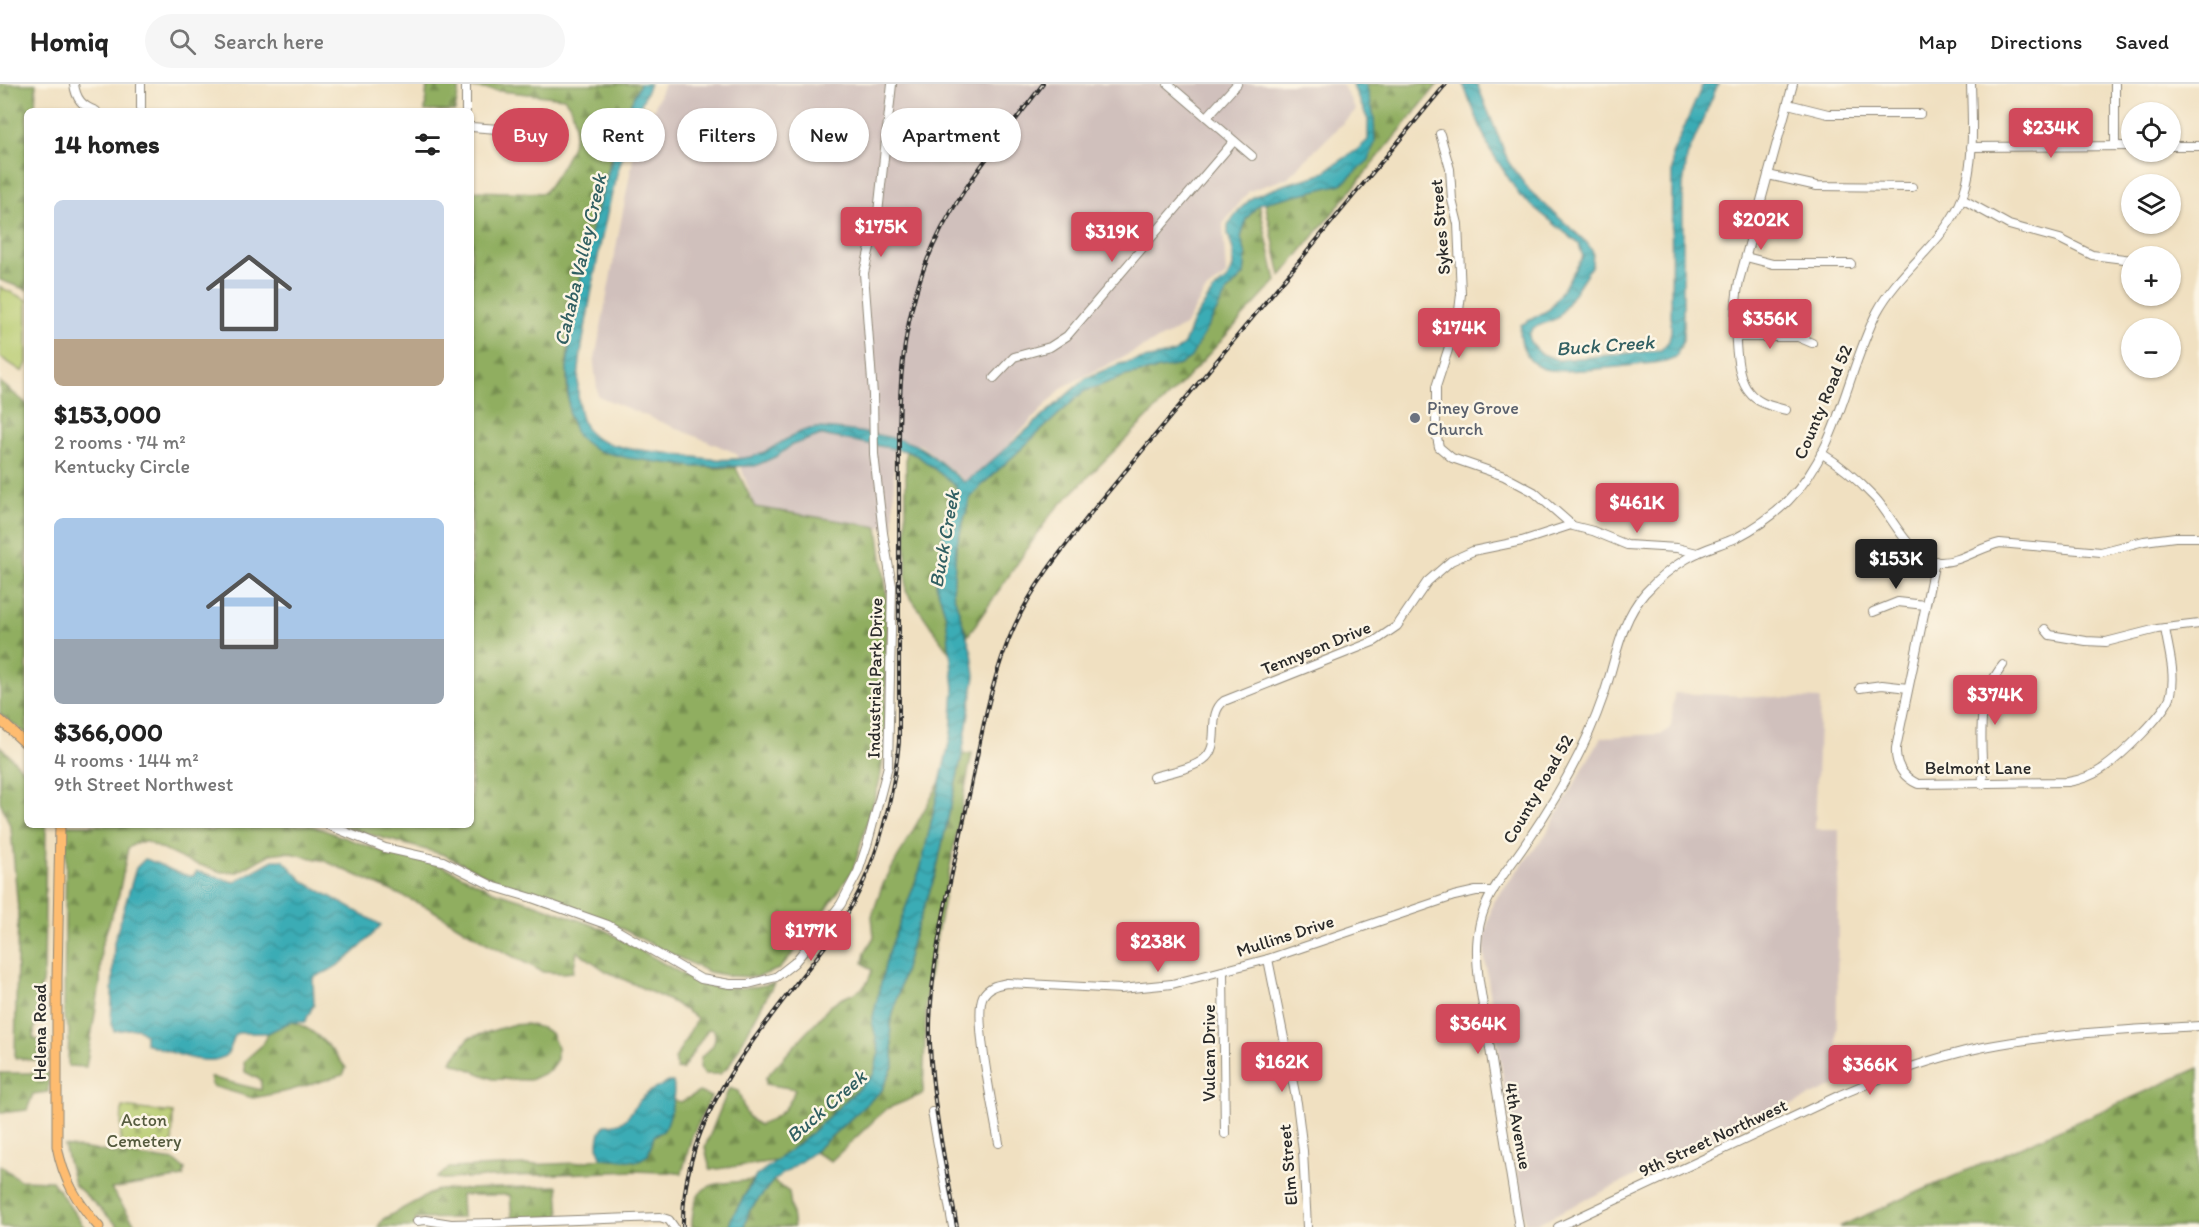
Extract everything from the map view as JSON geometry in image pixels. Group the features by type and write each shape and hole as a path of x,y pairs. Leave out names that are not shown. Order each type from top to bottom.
{"main road":[{"path":"0,720 24,742"},
{"name":"Helena Road","path":"60,828 57,1146 62,1170 78,1203 99,1227"}],"street":[{"path":"74,84 82,105 89,108"},
{"path":"141,84 141,108"},
{"path":"466,84 466,108"},
{"name":"Industrial Park Drive","path":"335,828 385,848 443,861 495,887 608,925 700,979 730,984 748,984 776,977 794,963 841,904 858,872 888,766 892,586 874,454 873,395 864,273 878,213 892,84"},
{"path":"1168,84 1252,156"},
{"path":"1207,117 1237,84"},
{"path":"1786,410 1760,402 1746,389 1740,369 1737,337 1738,287 1793,84"},
{"name":"County Road 52","path":"1493,891 1536,829 1581,748 1604,696 1622,633 1631,613 1644,594 1672,569 1697,553 1734,538 1776,512 1799,489 1821,453 1877,312 1904,274 1942,232 1962,199 1970,167 1971,84"},
{"path":"2115,84 2115,146"},
{"path":"1788,104 1828,114 1920,114"},
{"path":"474,127 492,129"},
{"name":"Sykes Street","path":"1440,134 1450,169 1452,200 1458,224 1461,294 1458,319 1436,387 1437,442 1444,453 1452,458 1504,476 1541,496 1571,525"},
{"path":"994,378 1014,357 1050,347 1067,336 1234,141"},
{"path":"1971,147 2121,146"},
{"path":"2181,146 2199,146"},
{"path":"1768,175 1817,186 1912,187"},
{"path":"1962,199 2009,225 2060,239 2092,255 2121,259"},
{"path":"1746,257 1773,264 1851,264"},
{"path":"1737,337 1798,337 1812,343"},
{"path":"1821,453 1872,495 1891,516 1911,547 1922,556 1935,561 1955,560 1989,545 2000,543 2101,552 2175,537 2199,537"},
{"path":"1571,525 1627,545 1677,548 1697,553"},
{"name":"Tennyson Drive","path":"1154,777 1193,765 1205,758 1213,743 1215,713 1224,701 1387,635 1401,622 1427,582 1451,561 1473,551 1522,541 1571,525"},
{"name":"Belmont Lane","path":"1935,561 1896,752 1896,759 1902,773 1912,782 1923,785 2067,782 2093,774 2111,763 2159,716 2168,703 2173,685 2165,628"},
{"path":"1873,612 1898,602 1925,606"},
{"path":"2045,629 2056,636 2098,642 2165,628 2199,624"},
{"path":"1983,784 1984,701 1994,678 2003,665"},
{"path":"1860,688 1888,685 1908,688"},
{"name":"Mullins Drive","path":"999,1143 990,1098 980,1014 981,1001 986,987 1007,984 1136,989 1172,984 1268,959 1454,896 1476,891 1493,891"},
{"name":"4th Avenue","path":"1493,891 1485,906 1479,927 1477,959 1519,1227"},
{"name":"Elm Street","path":"1268,959 1297,1103 1303,1151 1307,1227"},
{"name":"Vulcan Drive","path":"1223,971 1225,1134"},
{"name":"9th Street Northwest","path":"1558,1227 1840,1095 1878,1079 1938,1059 1982,1047 2048,1036 2199,1026"},
{"path":"932,1112 953,1227"},
{"path":"417,1221 451,1224 660,1217 669,1220 674,1227"}],"shaded area":[{"path":"664,84 1342,84 1356,110 1287,178 1249,191 1223,224 1226,275 1205,291 1185,326 1063,387 970,485 921,445 894,441 894,529 755,507 736,453 598,396 594,364 632,162 665,162 665,108 654,108"},
{"path":"1674,693 1820,699 1815,829 1839,829 1836,1085 1666,1161 1538,1223 1525,1223 1484,953 1485,934 1493,902 1546,834 1601,737 1662,734 1671,728"}],"green space":[{"path":"0,84 36,84 35,108 24,108 24,289 0,280"},
{"path":"427,84 460,84 456,108 425,108"},
{"path":"473,84 640,84 629,108 581,108 581,162 609,162 583,265 567,358 570,411 577,436 695,467 736,468 755,507 878,527 888,605 885,741 880,780 853,870 807,937 779,969 757,977 709,972 607,921 499,882 445,855 347,828 474,828 474,191 544,193 564,162 569,162 569,152 575,134 572,110 564,98 473,88"},
{"path":"1366,84 1438,84 1281,276 1265,202 1293,195 1369,160 1374,117"},
{"path":"1259,204 1276,281 1185,380 1051,514 967,637 953,593 956,547 970,498 1083,392 1125,376 1180,365 1191,357 1227,292 1244,275 1246,255 1241,238 1246,219"},
{"path":"0,287 24,299 23,372 0,357"},
{"path":"0,382 24,402 24,732 0,714"},
{"path":"906,451 918,456 956,486 957,490 950,505 936,584 946,616 951,655 906,591"},
{"path":"0,746 24,771 24,828 46,828 44,970 33,1038 47,1044 48,1062 15,1058 18,910 11,828 0,801"},
{"path":"972,753 927,986 923,1094 886,1109 831,1161 814,1152 882,1090 894,1065 890,1025 914,935 935,876 962,755"},
{"path":"941,780 921,867 887,957 876,1043 879,1051 874,1074 807,1137 775,1161 710,1170 705,1147 729,1088 738,1091 747,1114 759,1125 777,1116 790,1102 795,1089 766,1084 766,1077 832,1004 857,992 866,984 872,970 863,963 865,952 874,937 872,916 882,886"},
{"path":"64,828 202,828 212,831 218,828 318,828 376,849 441,865 493,891 603,929 691,979 710,986 734,988 774,983 729,1066 720,1074 704,1074 700,1067 701,1057 711,1048 715,1039 714,1030 708,1029 682,1070 677,1069 675,1059 697,1018 674,1003 606,971 577,951 573,972 543,972 485,942 429,908 325,861 286,852 270,854 238,872 222,872 187,861 147,842 138,842 128,848 119,894 101,947 100,984 86,1067 68,1066 69,1029 64,1019"},
{"path":"290,1022 314,1033 328,1046 346,1068 343,1075 288,1091 253,1098 212,1086 210,1077 261,1090 261,1080 245,1072 244,1061 261,1046 268,1033"},
{"path":"526,1024 551,1033 557,1047 557,1059 549,1071 530,1080 493,1079 451,1062 469,1038 511,1025"},
{"path":"2199,1068 2199,1227 1839,1227"},
{"path":"0,1073 48,1073 48,1092 33,1094 27,1110 0,1113"},
{"path":"699,1092 711,1097 692,1136 682,1173 634,1171 437,1178 449,1168 577,1163 602,1158 638,1161 651,1147 654,1136 663,1131 673,1100 681,1102"},
{"name":"Acton Cemetery","path":"122,1107 173,1113 172,1153 120,1150"},
{"path":"64,1146 175,1161 185,1169 183,1177 111,1189 137,1227 119,1227 74,1184"},
{"path":"0,1165 20,1180 52,1181 84,1227 0,1227"},
{"path":"753,1180 731,1219 729,1227 692,1227 693,1211 701,1192 717,1184"},
{"path":"773,1181 789,1192 794,1227 744,1227 749,1211"},
{"path":"558,1186 560,1217 512,1220 510,1195 461,1195 462,1218 416,1219 414,1227 378,1227 383,1219 437,1190"}],"water":[{"path":"640,84 650,84 639,108 628,108"},
{"name":"Buck Creek","path":"1352,84 1366,84 1374,117 1375,142 1369,160 1342,184 1259,204 1246,219 1241,238 1246,255 1244,275 1227,292 1191,357 1180,365 1125,376 1083,392 970,498 956,547 953,593 972,653 975,676 962,755 935,876 914,935 890,1025 894,1064 882,1090 814,1152 773,1181 749,1211 744,1227 729,1227 731,1219 756,1176 807,1137 874,1074 879,1051 872,1021 887,957 921,867 951,734 954,688 946,616 936,584 945,521 957,490 956,486 918,456 906,451 821,435 792,445 777,456 755,466 695,467 628,458 595,450 577,436 569,415 567,368 572,322 588,242 611,162 621,162 599,253 578,381 581,417 588,431 599,440 623,447 700,458 735,459 757,455 810,429 856,432 900,440 921,448 964,482 979,472 1086,378 1119,364 1174,353 1184,344 1193,321 1213,291 1227,279 1233,267 1233,250 1228,225 1239,210 1253,197 1286,184 1319,175 1368,140 1368,120"},
{"path":"1463,84 1477,84 1509,163 1529,190 1587,243 1593,252 1592,265 1558,318 1533,328 1529,334 1530,342 1540,353 1558,360 1661,350 1669,341 1671,331 1672,155 1703,84 1718,84 1687,157 1683,186 1683,340 1676,357 1663,362 1565,371 1541,368 1535,365 1527,355 1522,343 1521,325 1550,309 1583,257 1579,244 1520,196 1489,148"},
{"path":"145,859 188,876 193,876 197,871 234,882 273,860 283,860 304,882 381,925 344,961 313,979 314,1004 305,1022 290,1022 268,1033 237,1033 229,1052 220,1059 199,1060 175,1054 145,1043 145,1034 137,1028 114,1031 111,1024 114,942 136,868"},
{"path":"673,1082 674,1086 670,1115 663,1131 654,1136 648,1155 638,1161 602,1158 598,1141 605,1125 624,1121 644,1096"}],"railway":[{"path":"683,1227 685,1190 692,1156 704,1124 738,1063 821,952 851,907 870,867 884,827 899,742 899,419 907,329 923,271 946,221 976,173 1043,84"},
{"path":"957,1227 940,1135 931,1066 930,1013 942,923 986,714 1006,646 1023,609 1041,579 1094,509 1446,84"}],"place":[{"name":"Piney Grove Church","path":"1415,418"}],"water label":[{"name":"Cahaba Valley Creek","path":"580,260"}]}
